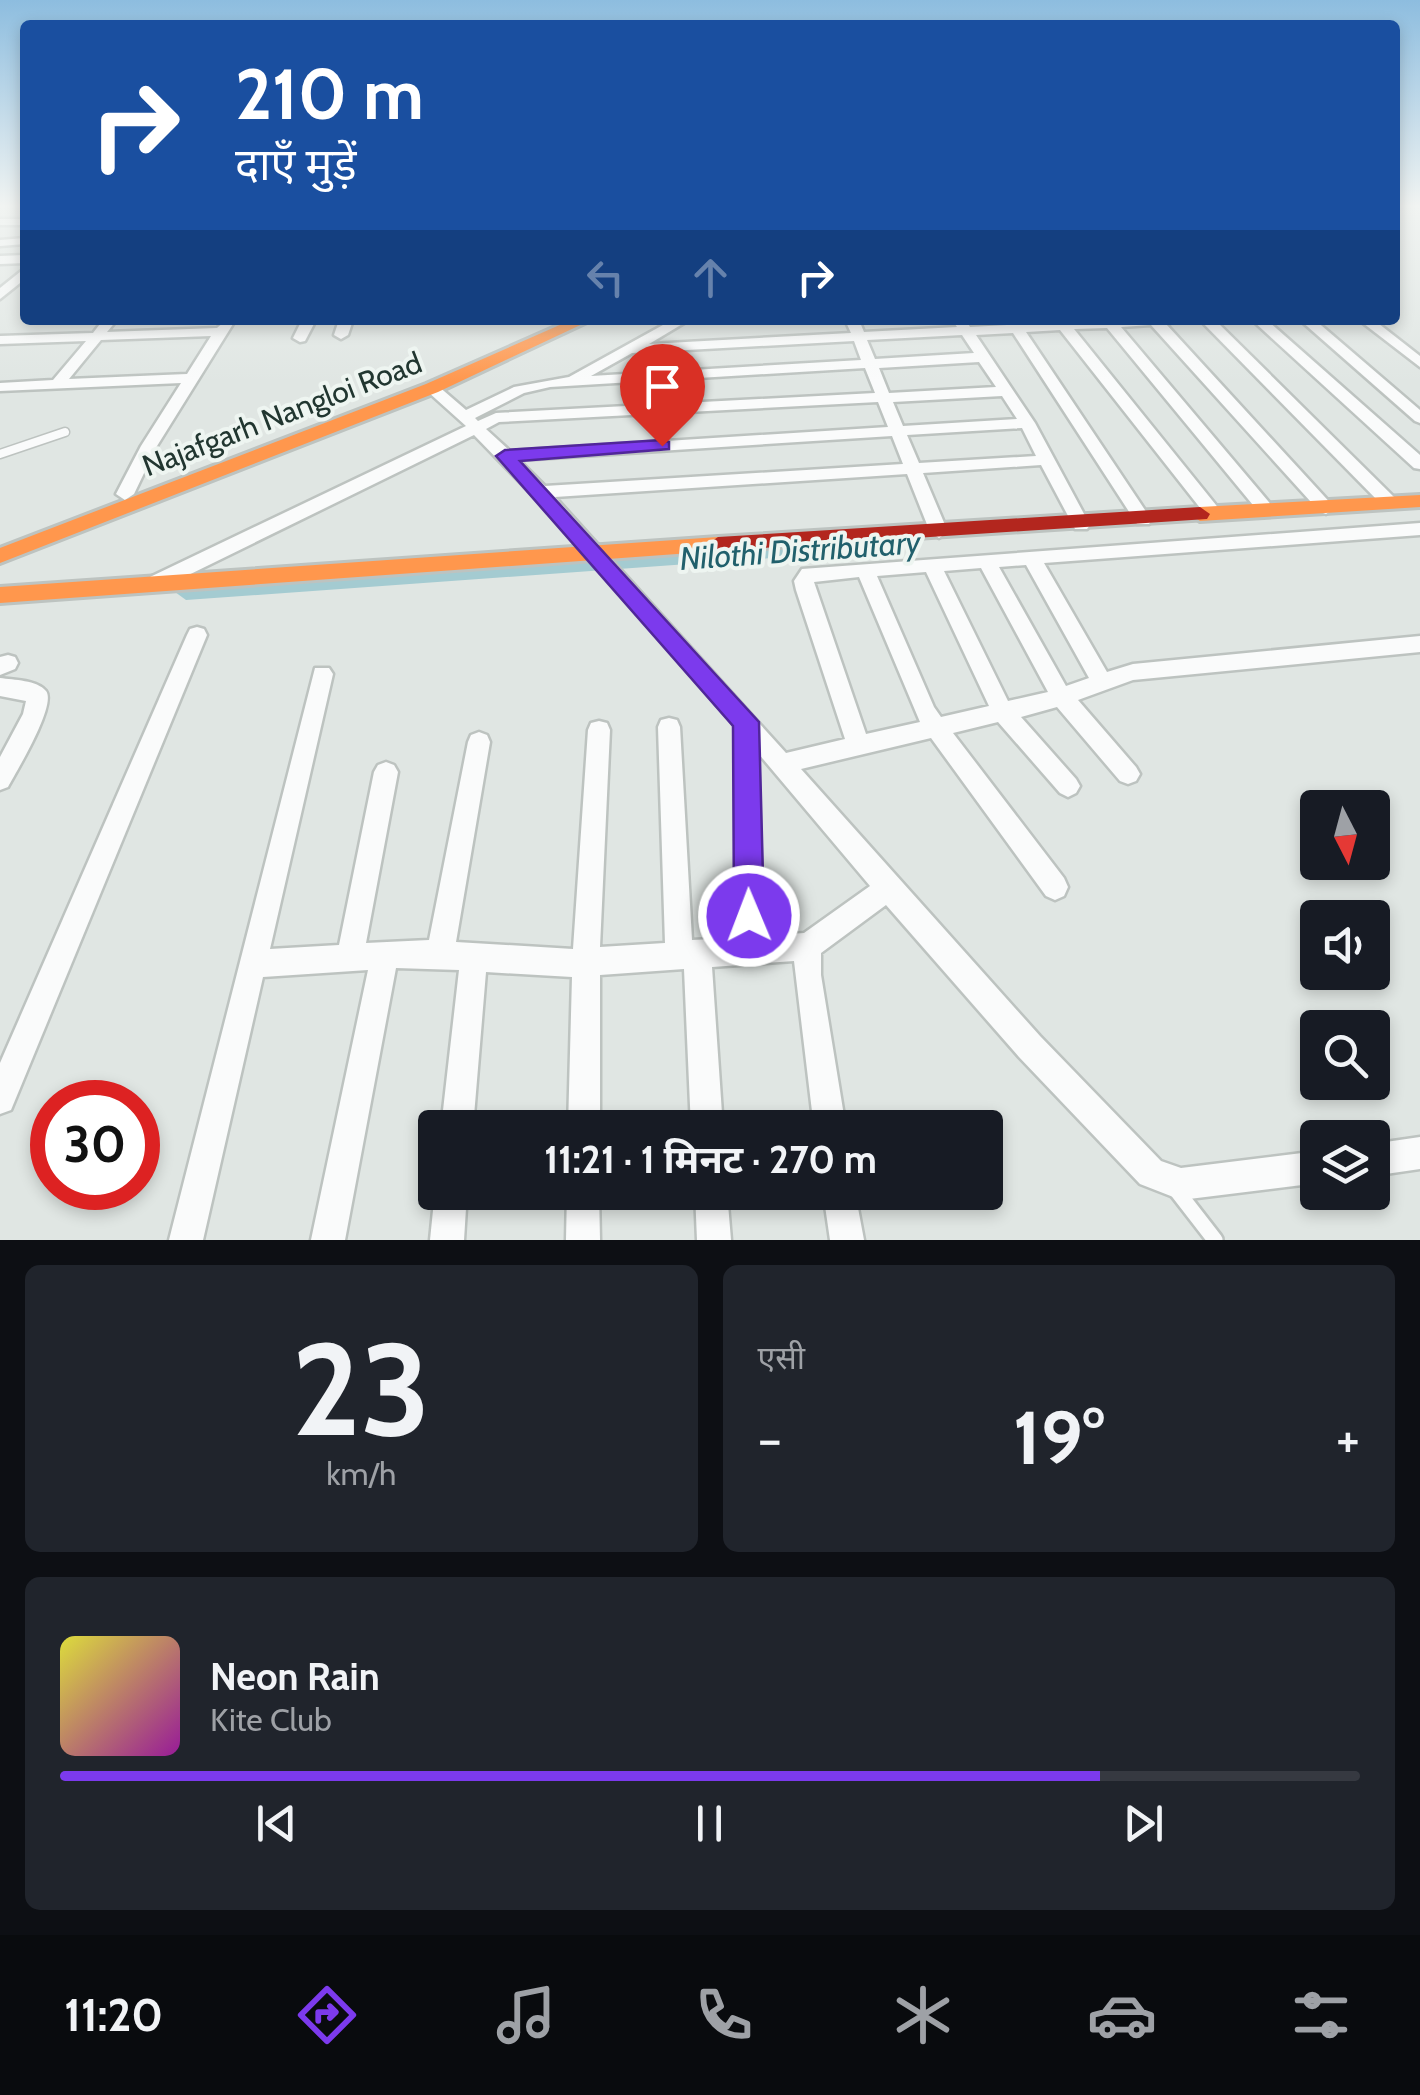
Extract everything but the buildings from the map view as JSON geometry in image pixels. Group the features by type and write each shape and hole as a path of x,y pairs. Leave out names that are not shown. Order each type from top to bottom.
{"street":[{"path":"0,296 20,277"},
{"path":"58,384 106,325"},
{"path":"300,338 307,325"},
{"path":"340,336 344,325"},
{"path":"0,541 389,399 545,325"},
{"name":"Najafgarh Nangloi Road","path":"0,556 389,399 432,388 572,325"},
{"path":"569,382 673,325"},
{"path":"630,349 855,328 935,325"},
{"path":"963,325 1007,390 1081,524"},
{"path":"1014,325 1143,520"},
{"path":"1063,325 1214,514"},
{"path":"1112,325 1268,512"},
{"path":"1159,325 1326,508"},
{"path":"1212,325 1390,503"},
{"path":"1265,325 1420,464"},
{"path":"1313,325 1420,418"},
{"path":"1372,325 1420,363"},
{"path":"0,340 225,326"},
{"path":"126,494 149,446 225,326"},
{"path":"855,328 939,532"},
{"path":"147,587 471,422 519,390 569,382 984,357"},
{"path":"0,387 192,378"},
{"path":"432,388 542,492 597,552 887,889 1142,1164 1170,1182 1300,1169"},
{"path":"471,422 1007,390"},
{"path":"505,456 1026,423"},
{"path":"542,492 1047,460"},
{"path":"0,596 597,552 1186,519 1420,501"},
{"path":"1186,519 1203,542"},
{"path":"858,744 804,581 809,574 933,568 1203,542 1420,529"},
{"path":"1032,559 1101,681"},
{"path":"988,563 1061,696 1128,774"},
{"path":"933,568 1002,712 1068,786"},
{"path":"866,572 934,726 1054,888"},
{"path":"0,1100 197,636"},
{"path":"782,764 1002,712 1145,671 1420,644"},
{"path":"186,1240 322,674"},
{"path":"0,688 34,693 38,705 0,780"},
{"path":"746,722 750,949"},
{"path":"669,727 705,1110"},
{"path":"584,1110 586,962 599,730"},
{"path":"440,953 479,742"},
{"path":"350,956 386,772"},
{"path":"254,964 440,953 586,962 808,946 887,889"},
{"path":"808,946 807,975 827,1110"},
{"path":"328,1240 385,954"},
{"path":"460,1110 474,956"},
{"path":"1390,1158 1420,1154"},
{"path":"447,1240 450,1210"},
{"path":"582,1240 583,1210"},
{"path":"712,1210 714,1240"},
{"path":"842,1210 846,1240"}],"lane":[{"path":"0,454 65,432"},
{"path":"1170,1182 1215,1240"}],"waterway":[{"name":"Nilothi Distributary","path":"186,592 898,542"}],"traffic: slow":[{"path":"0,556 432,388 572,325"},
{"path":"1200,514 1420,501"},
{"path":"0,595 718,544"}],"traffic: jam":[{"path":"718,544 1200,514"}],"route":[{"path":"662,446 505,456 597,552 746,722 749,916"}]}
